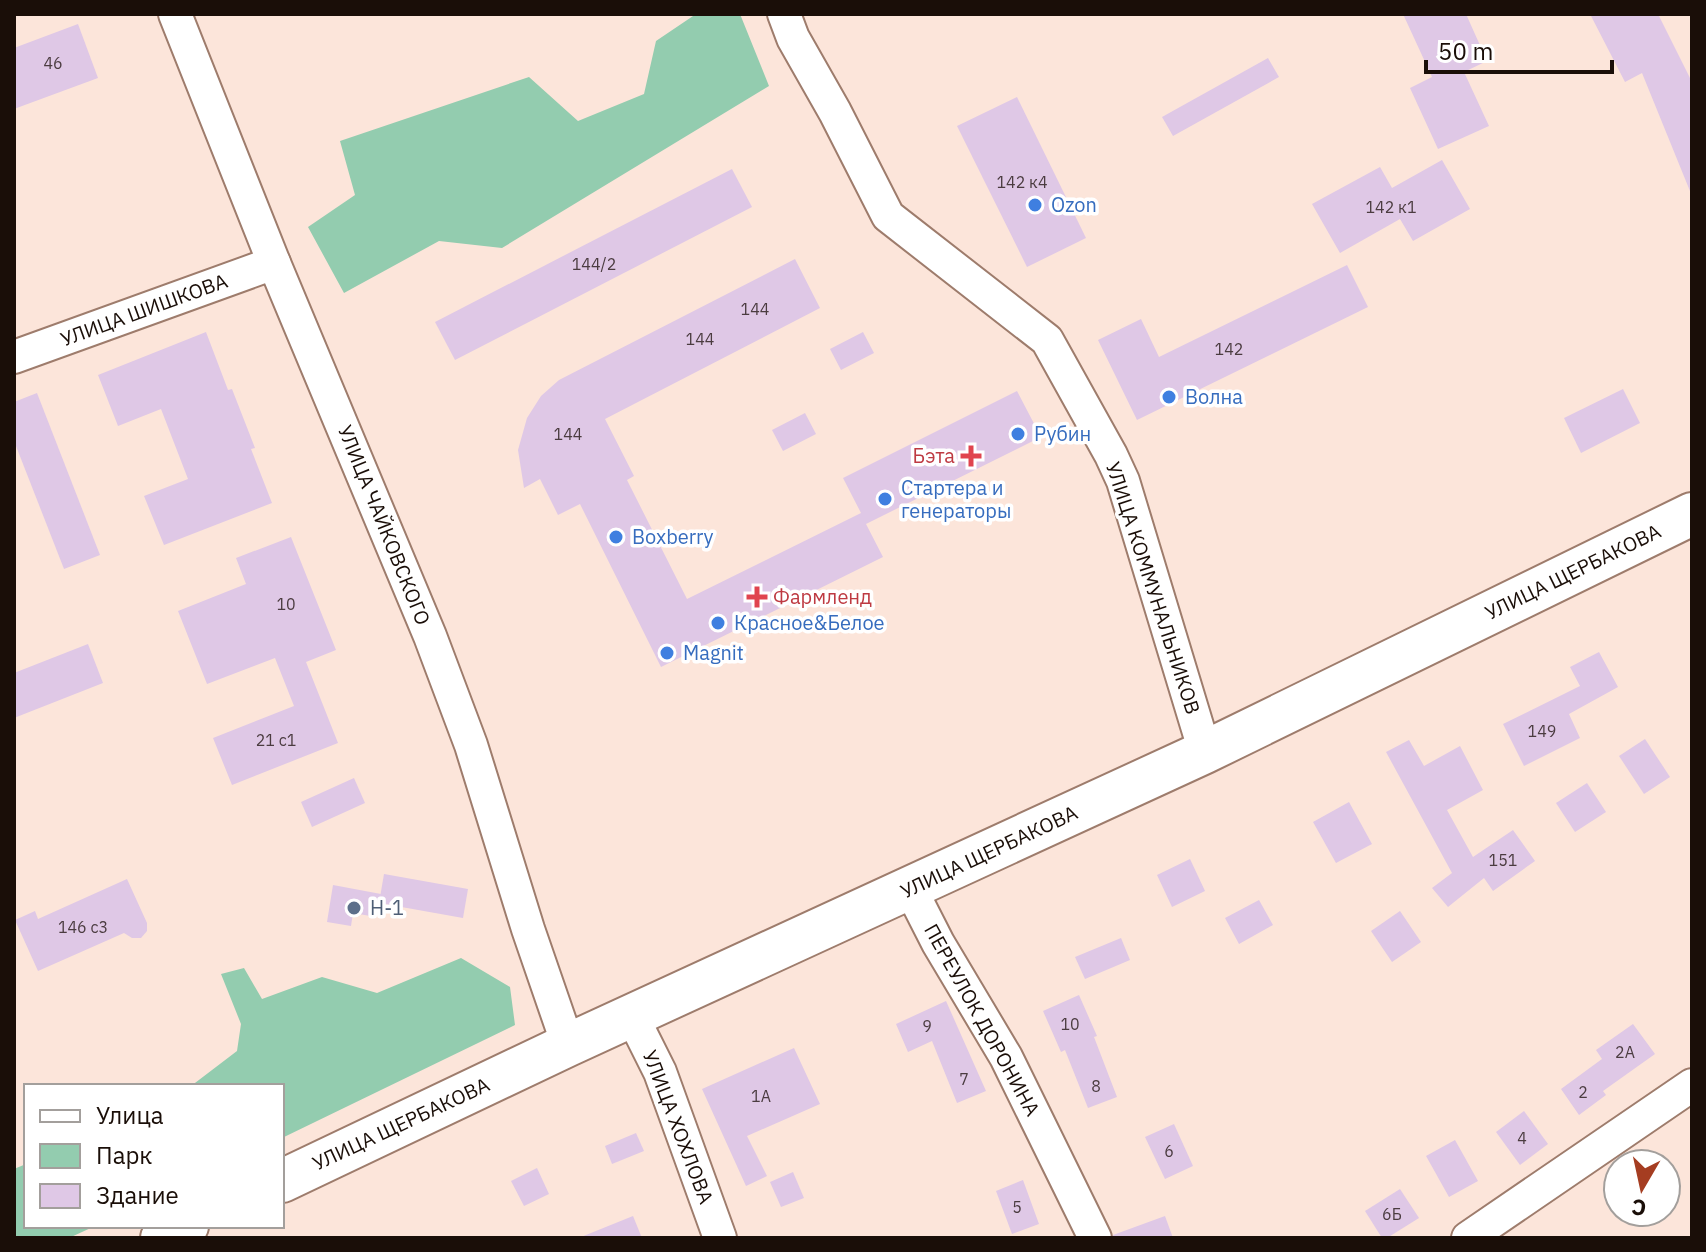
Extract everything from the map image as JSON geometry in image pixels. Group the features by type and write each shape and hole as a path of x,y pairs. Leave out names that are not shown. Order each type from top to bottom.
{"main road":[{"name":"УЛИЦА ЩЕРБАКОВА","path":"284,1180 568,1045 1205,752 1692,514"},
{"path":"162,1238 183,1228"}],"street":[{"name":"УЛИЦА ЧАЙКОВСКОГО","path":"175,14 274,263 430,636 466,731 568,1045"},
{"name":"УЛИЦА КОММУНАЛЬНИКОВ","path":"784,14 793,38 888,216 1047,340 1123,481 1205,752"},
{"name":"УЛИЦА ШИШКОВА","path":"14,357 274,263"},
{"name":"ПЕРЕУЛОК ДОРОНИНА","path":"910,888 938,943 1006,1057 1095,1238"},
{"name":"УЛИЦА ХОХЛОВА","path":"632,1016 660,1072 720,1238"},
{"path":"1468,1238 1692,1085"}],"green space":[{"path":"696,14 740,14 769,86 502,248 439,241 344,293 308,227 355,195 340,141 529,77 578,121 644,94 656,41"},
{"path":"461,958 510,987 515,1025 284,1137 284,1084 194,1084 237,1051 241,1024 221,974 244,968 262,999 322,977 377,993"},
{"path":"24,1165 24,1228 91,1228 69,1238 14,1238 14,1169"}],"building":[{"path":"1403,14 1466,14 1487,61 1464,72 1489,126 1438,149 1410,88 1432,77"},
{"path":"1590,14 1658,14 1692,82 1692,196 1642,73 1625,82"},
{"path":"78,24 98,78 14,109 14,48"},
{"path":"1268,58 1279,77 1173,136 1162,117"},
{"path":"1017,97 1086,238 1027,267 957,126"},
{"path":"1442,160 1470,209 1413,241 1400,219 1340,253 1312,204 1380,167 1392,188"},
{"path":"732,169 752,207 455,360 435,322"},
{"path":"795,259 820,308 605,419 634,476 627,480 687,599 861,513 843,478 1017,391 1041,437 866,524 883,557 661,667 580,504 558,515 540,479 524,488 518,450 527,418 541,396 559,380"},
{"path":"1347,265 1368,307 1137,420 1098,340 1141,319 1159,357"},
{"path":"206,332 255,448 251,449 272,503 164,545 144,496 188,479 161,409 118,426 98,375"},
{"path":"863,332 874,353 841,370 830,349"},
{"path":"1623,389 1640,423 1581,453 1564,418"},
{"path":"37,393 100,555 64,569 14,441 14,402"},
{"path":"805,413 816,434 783,451 772,430"},
{"path":"291,537 336,650 306,662 338,743 232,785 213,738 294,706 275,658 207,684 178,611 246,584 236,558"},
{"path":"88,644 103,683 14,718 14,673"},
{"path":"1599,652 1618,687 1569,714 1580,738 1524,766 1503,724 1580,686 1570,667"},
{"path":"1645,739 1670,777 1644,794 1619,756"},
{"path":"1409,740 1424,766 1460,746 1483,790 1447,810 1473,857 1513,830 1535,861 1493,891 1484,878 1448,907 1432,888 1452,873 1386,752"},
{"path":"354,778 365,803 312,827 301,802"},
{"path":"1587,783 1606,812 1575,832 1556,803"},
{"path":"1349,802 1372,844 1336,863 1313,822"},
{"path":"1190,859 1205,891 1172,907 1157,875"},
{"path":"384,874 468,889 463,918 379,903"},
{"path":"127,879 147,923 147,931 141,938 132,938 124,933 38,971 15,920 35,911 38,919"},
{"name":"Н-1","path":"333,885 381,894 376,917 353,913 351,926 327,922"},
{"path":"1259,900 1273,925 1239,944 1225,918"},
{"path":"1400,911 1421,942 1392,962 1371,931"},
{"path":"1121,938 1130,960 1085,979 1075,957"},
{"path":"1079,995 1097,1036 1094,1037 1117,1097 1088,1108 1065,1050 1061,1052 1043,1011"},
{"path":"946,1001 986,1091 957,1103 932,1041 908,1052 896,1024"},
{"path":"1633,1024 1655,1054 1603,1091 1606,1095 1579,1115 1561,1089 1602,1059 1596,1050"},
{"path":"794,1048 820,1104 747,1136 767,1176 746,1186 702,1089"},
{"path":"1524,1111 1548,1144 1520,1165 1496,1132"},
{"path":"1174,1124 1193,1166 1165,1179 1145,1137"},
{"path":"636,1133 644,1151 612,1164 605,1146"},
{"path":"1455,1140 1478,1181 1449,1197 1426,1156"},
{"path":"537,1168 549,1194 524,1206 511,1181"},
{"path":"793,1172 804,1198 781,1207 770,1182"},
{"path":"1023,1180 1039,1224 1012,1234 996,1191"},
{"path":"1400,1189 1419,1218 1382,1238 1365,1211"},
{"path":"633,1216 642,1238 581,1238 581,1237"},
{"path":"1165,1216 1173,1238 1114,1238 1113,1235"}],"place":[{"name":"Ozon","path":"1035,205"},
{"name":"Волна","path":"1169,397"},
{"name":"Рубин","path":"1018,434"},
{"name":"Бэта","path":"971,456"},
{"name":"Стартера и генераторы","path":"885,499"},
{"name":"Boxberry","path":"616,537"},
{"name":"Фармленд","path":"757,597"},
{"name":"Красное&Белое","path":"718,623"},
{"name":"Magnit","path":"667,653"},
{"name":"Н-1","path":"354,908"}]}
